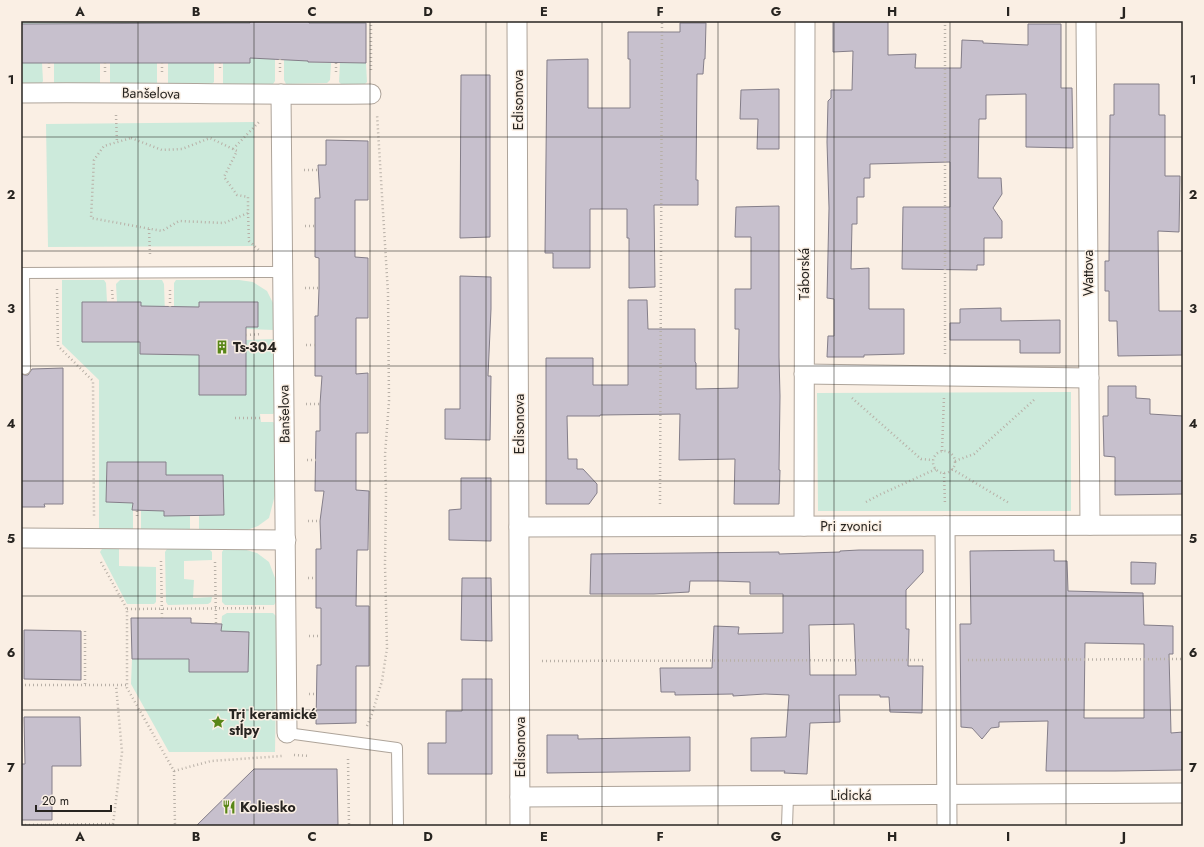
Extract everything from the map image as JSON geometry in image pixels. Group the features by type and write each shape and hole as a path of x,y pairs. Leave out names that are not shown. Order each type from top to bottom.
{"street":[{"name":"Edisonova","path":"517,21 520,826"},
{"name":"Táborská","path":"804,526 805,21"},
{"name":"Wattova","path":"1086,21 1090,525"},
{"name":"Banšelova","path":"21,93 115,92 371,94"},
{"name":"Banšelova","path":"281,94 279,272 284,418 287,733"},
{"path":"804,374 1089,378"},
{"name":"Pri zvonici","path":"519,527 804,526 945,518 1090,525 1183,525"},
{"path":"945,518 947,826"},
{"path":"21,538 286,540"},
{"name":"Lidická","path":"520,797 1183,793"}],"lane":[{"path":"25,369 22,273 279,272"},
{"path":"287,733 397,748 398,826"},
{"path":"788,796 788,826"}],"path":[{"path":"359,743 372,714 382,681 387,648 385,455 389,401 388,293 377,107 371,94 371,21"},
{"path":"660,527 662,21"},
{"path":"942,451 945,376 944,21"},
{"path":"115,92 117,143"},
{"path":"248,213 224,223 179,221 162,231 91,218 94,160 104,146 132,138 162,150 182,149 210,138 237,151 224,177 237,195 248,196 249,241 272,262 279,272"},
{"path":"149,229 151,272"},
{"path":"56,273 58,346 93,381 91,538 127,609 127,688 174,772 174,826"},
{"path":"826,374 921,459 933,460"},
{"path":"955,461 974,454 1060,378"},
{"path":"235,418 284,418"},
{"path":"947,451 951,453 955,461 952,469 944,473 936,469 933,464 933,460 934,456 938,452 947,451"},
{"path":"866,502 936,469"},
{"path":"952,469 1013,505"},
{"path":"944,473 945,518"},
{"path":"161,539 162,618"},
{"path":"214,539 216,624"},
{"path":"127,609 286,608"},
{"path":"85,631 85,684"},
{"path":"519,661 1183,659"},
{"path":"21,685 127,685"},
{"path":"21,825 113,824 122,752 116,685"},
{"path":"174,772 211,761 289,755 311,756"},
{"path":"348,757 349,826"}],"green space":[{"path":"21,21 250,21 250,23 21,24"},
{"path":"309,21 366,21 366,23 309,23"},
{"path":"250,50 275,58 275,81 273,84 223,85 223,63 250,63"},
{"path":"284,50 308,50 308,62 331,63 330,80 327,83 286,84 284,80"},
{"path":"21,63 42,63 43,81 41,85 21,85"},
{"path":"54,63 100,63 100,83 97,86 54,84"},
{"path":"110,63 157,63 157,83 156,85 112,86 110,83"},
{"path":"168,63 214,63 214,82 212,84 168,84"},
{"path":"340,63 366,63 367,82 364,85 342,85 339,82"},
{"path":"254,122 254,246 48,247 46,124"},
{"path":"62,280 104,280 106,283 107,302 82,302 82,342 140,342 140,354 199,355 199,395 246,395 246,340 274,339 276,411 273,414 260,414 261,422 273,422 277,425 276,491 269,518 258,526 239,533 199,531 199,515 224,515 223,475 166,475 107,462 106,502 133,503 133,532 99,529 99,380 62,344"},
{"path":"120,280 162,280 164,284 165,315 141,315 141,302 117,302 116,284"},
{"path":"176,280 239,280 253,282 267,291 274,305 274,330 246,329 246,327 258,327 258,302 199,302 198,315 174,315 174,283"},
{"path":"1071,392 1071,511 818,511 817,393"},
{"path":"141,502 190,515 190,531 141,532"},
{"path":"119,548 119,566 156,567 156,602 154,604 127,604 100,552 102,549"},
{"path":"167,549 209,549 212,552 212,560 184,561 184,579 194,580 193,598 212,597 211,602 208,604 168,605 166,602 165,552"},
{"path":"224,549 243,549 257,553 269,562 275,578 276,602 274,605 225,605 222,602 222,552"},
{"path":"227,613 273,613 277,617 275,752 169,752 131,684 132,659 189,659 189,671 221,631 222,616"}],"building":[{"path":"250,21 366,23 366,63 308,62 250,58 250,63 21,63 21,24 250,23"},
{"path":"833,21 888,21 888,55 916,54 915,68 961,68 962,40 983,41 983,43 1028,45 1028,24 1061,24 1061,88 1072,88 1073,148 1026,147 1026,94 986,95 986,119 979,119 978,178 1001,178 1002,194 993,208 1002,221 1002,238 984,238 984,265 977,265 977,270 902,269 903,207 950,207 950,162 870,164 870,178 864,178 864,197 857,197 857,224 852,224 851,269 869,268 869,309 904,309 904,354 864,355 864,357 827,357 828,336 834,336 834,299 827,298 829,208 827,142 828,101 831,98 831,90 852,90 853,51 833,52"},
{"path":"680,23 706,23 703,74 697,74 696,180 698,180 698,205 654,205 655,287 629,288 629,238 627,238 627,209 590,209 590,268 553,268 553,253 545,253 547,60 588,59 588,108 630,108 630,59 628,59 628,32 680,32"},
{"path":"461,75 490,75 490,237 460,238"},
{"path":"1114,84 1159,84 1159,115 1165,115 1165,176 1180,176 1179,232 1158,231 1159,311 1183,311 1183,355 1118,356 1117,321 1109,321 1109,291 1105,291 1105,261 1109,261 1110,115 1114,115"},
{"path":"779,89 779,149 757,149 758,119 740,119 741,90"},
{"path":"326,140 368,141 368,200 355,200 355,257 368,258 368,318 356,318 356,374 368,373 368,433 356,433 356,490 369,491 368,550 357,550 356,606 369,606 369,666 356,666 356,723 316,724 317,665 321,665 321,608 316,608 316,549 321,549 320,521 324,491 315,491 316,431 320,431 322,376 315,376 315,316 318,316 319,258 315,257 315,198 320,198 318,165 326,165"},
{"path":"779,206 779,504 734,504 735,459 679,460 680,414 567,416 568,459 577,459 577,469 583,469 597,484 597,493 589,504 546,504 546,358 593,358 593,385 628,385 628,300 647,300 648,329 695,329 696,389 738,388 739,329 735,329 735,289 751,289 751,237 735,237 736,207"},
{"path":"460,276 491,277 488,376 491,376 490,440 445,439 445,409 460,409"},
{"path":"82,302 141,302 141,306 199,307 199,302 258,302 258,327 246,327 246,395 199,395 199,355 140,354 140,342 82,342"},
{"path":"1001,308 1001,321 1060,320 1060,353 1020,353 1020,340 950,340 950,323 960,323 960,309"},
{"path":"63,368 63,504 44,504 45,507 21,507 21,374 28,375 32,369"},
{"path":"1108,386 1136,386 1136,398 1150,399 1150,414 1183,416 1183,494 1115,495 1115,457 1104,456 1103,416 1108,416"},
{"path":"107,462 166,462 166,475 223,475 224,515 164,516 164,511 132,510 133,503 106,502"},
{"path":"461,478 491,478 491,541 449,540 449,510 461,509"},
{"path":"923,550 923,572 906,590 906,629 909,629 908,666 923,666 922,713 890,712 889,697 880,697 880,695 839,695 840,722 810,723 807,774 784,773 785,771 751,771 751,738 786,737 789,695 675,695 675,692 661,692 660,668 712,668 714,626 739,627 738,634 783,633 783,594 750,594 750,582 690,581 689,592 654,594 590,594 591,554 779,552 779,554 840,551","holes":["854,624 856,675 810,675 809,625"]},
{"path":"1054,550 1054,561 1067,561 1068,591 1143,593 1144,625 1173,626 1173,654 1169,654 1171,733 1183,732 1183,770 1046,771 1048,721 999,722 999,727 991,728 982,739 972,728 961,727 960,624 971,624 970,551","holes":["1085,643 1144,644 1144,718 1084,718"]},
{"path":"1131,562 1156,563 1155,584 1131,584"},
{"path":"462,578 491,578 492,641 461,640"},
{"path":"131,618 191,618 191,623 222,624 221,631 249,632 248,672 189,672 189,659 132,659"},
{"path":"24,630 81,631 81,680 24,679"},
{"path":"462,679 492,679 492,774 428,774 428,743 446,743 446,711 462,711"},
{"path":"24,717 80,717 81,766 52,766 52,820 21,820 21,764 25,764"},
{"path":"547,735 578,735 578,739 690,737 690,771 547,773"},
{"path":"254,769 337,769 338,825 196,826"}],"place":[{"name":"Ts-304","path":"222,347"},
{"name":"Tri keramické stĺpy","path":"218,722"},
{"name":"Koliesko","path":"229,807"}]}
